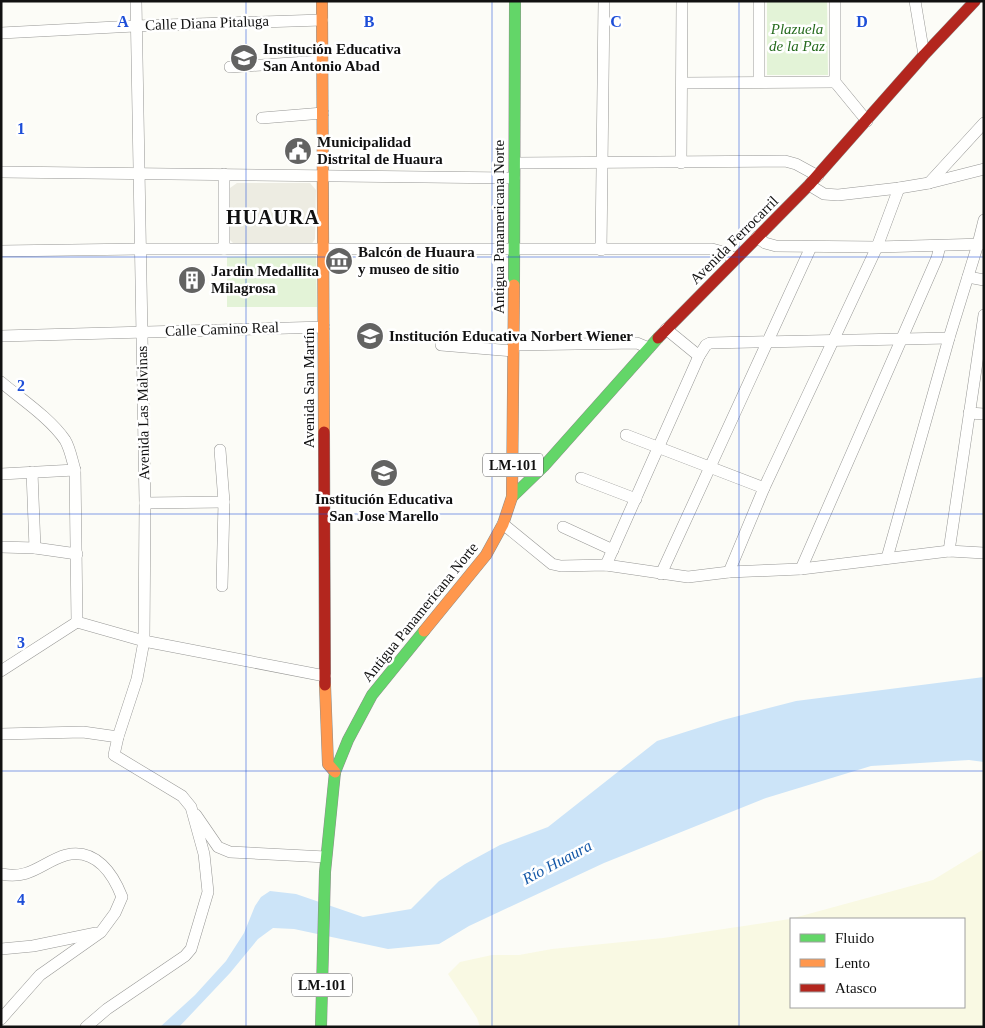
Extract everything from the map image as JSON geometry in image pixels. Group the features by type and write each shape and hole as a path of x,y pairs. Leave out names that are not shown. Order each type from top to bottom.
{"main road":[{"name":"Avenida San Martín","path":"322,1 325,676 328,764 335,772"},
{"name":"Antigua Panamericana Norte","path":"321,1022 325,872 335,772 348,740 372,695 486,555 503,524 512,498 514,460 515,1"},
{"name":"Avenida Ferrocarril","path":"512,498 544,466 666,329 818,176 924,55 976,1"},
{"path":"309,1027 321,1022"}],"street":[{"name":"Avenida Las Malvinas","path":"118,737 136,679 144,641 145,503 136,1"},
{"path":"601,250 604,1"},
{"path":"681,163 682,1"},
{"path":"759,1 759,82"},
{"path":"835,1 835,82 867,121"},
{"path":"915,1 924,55"},
{"path":"976,1 984,7"},
{"name":"Calle Diana Pitaluga","path":"1,33 135,26 322,20"},
{"path":"230,67 322,62"},
{"path":"682,83 835,82"},
{"path":"262,118 323,113"},
{"path":"929,183 984,123"},
{"path":"515,163 784,161 796,164 818,176"},
{"path":"809,185 824,194 838,195 929,183 984,169"},
{"path":"1,172 514,178"},
{"path":"224,174 224,249"},
{"path":"729,572 764,488 877,247 899,188"},
{"path":"887,558 949,338 968,277 981,244 984,220"},
{"path":"757,237 765,243 776,246 877,247 981,244"},
{"path":"661,574 769,342 811,246"},
{"path":"801,569 902,340 937,258 940,246"},
{"path":"1,251 140,249 712,250 724,252 735,259"},
{"path":"968,277 984,280"},
{"path":"949,550 984,315"},
{"name":"Calle Camino Real","path":"1,336 324,327"},
{"path":"666,329 699,356"},
{"path":"606,565 706,344 949,338"},
{"path":"441,346 514,348 638,343 649,348"},
{"path":"1,382 53,426 66,441 71,455 75,470 77,622"},
{"path":"970,413 984,414"},
{"path":"626,435 764,488"},
{"path":"220,450 224,502 222,586"},
{"path":"1,474 75,470"},
{"path":"32,472 35,548"},
{"path":"581,478 636,499"},
{"path":"145,503 224,502"},
{"path":"503,524 542,558 552,564 561,566 606,565 688,577 729,572 801,569 949,550 984,553"},
{"path":"563,527 613,550"},
{"path":"1,547 35,548 77,554"},
{"path":"1,671 77,622 144,641 325,676"},
{"path":"1,734 83,732 118,737 114,755 182,796 218,847 223,850 326,857"},
{"path":"86,1027 107,1009 185,956 191,949 208,892 204,854 191,807"},
{"path":"1,874 9,876 21,875 67,855 83,856 97,860 108,871 122,897 115,913 101,932 40,975 1,1019"},
{"path":"1,949 33,946 101,932"}],"green space":[{"name":"Plazuela de la Paz","path":"767,1 827,1 828,75 767,75"},
{"path":"316,256 317,307 227,307 227,257"},
{"path":"984,849 984,1027 480,1027 477,1018 448,974 460,962 492,955 519,955 552,949 663,938 790,919 790,1008 965,1008 965,918 794,918 933,880"}],"shaded area":[{"path":"237,183 310,183 316,190 315,239 311,245 236,246 230,240 230,188"}],"water":[{"name":"Río Huaura","path":"984,677 984,762 969,760 871,766 766,798 604,863 469,926 439,944 388,949 294,929 273,928 258,939 230,973 179,1027 160,1027 195,995 226,961 244,933 255,906 261,897 270,891 296,894 363,917 411,909 439,881 465,864 500,845 548,827 657,741 723,720 796,701"}],"traffic: fast":[{"path":"514,285 515,1"},
{"path":"512,497 544,466 658,338"},
{"path":"321,1027 325,872 335,772 348,740 372,695 424,631"}],"traffic: slow":[{"path":"322,1 324,432"},
{"path":"424,631 486,555 503,524 512,497 514,285"},
{"path":"325,685 328,764 335,772"}],"traffic: jam":[{"path":"658,338 809,185 924,55 975,1"},
{"path":"324,432 325,685"}],"place":[{"name":"Institución Educativa San Antonio Abad","path":"244,58"},
{"name":"Municipalidad Distrital de Huaura","path":"298,151"},
{"name":"Balcón de Huaura y museo de sitio","path":"339,261"},
{"name":"Jardin Medallita Milagrosa","path":"192,280"},
{"name":"Institución Educativa Norbert Wiener","path":"370,336"},
{"name":"Institución Educativa San Jose Marello","path":"384,473"}],"district":[{"name":"HUAURA","path":"273,217"}]}
